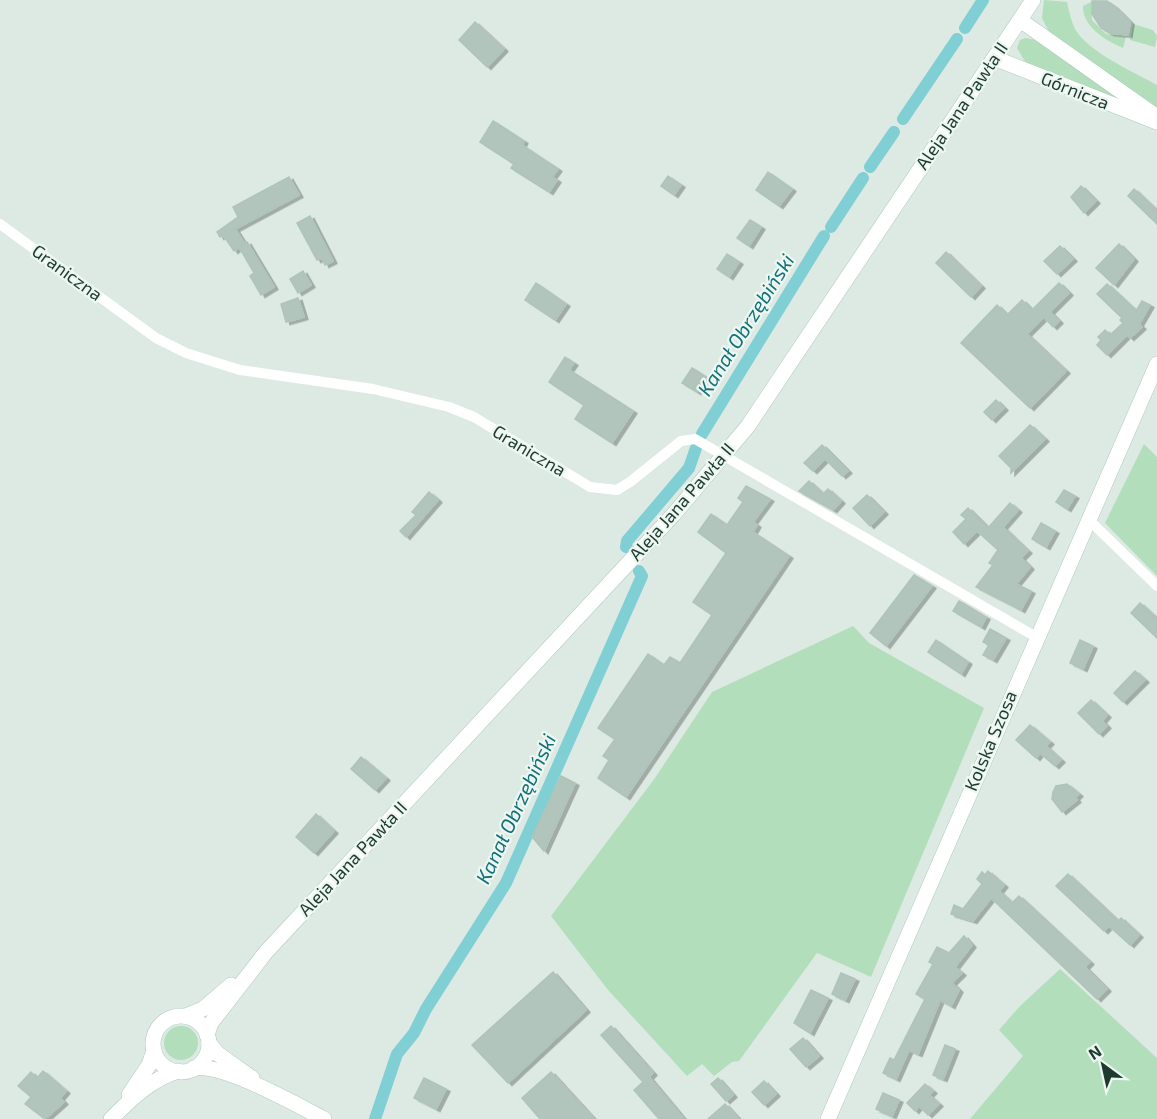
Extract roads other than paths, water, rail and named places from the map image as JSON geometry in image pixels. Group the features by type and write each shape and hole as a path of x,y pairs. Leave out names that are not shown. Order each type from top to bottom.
{"main road":[{"name":"Aleja Jana Pawła II","path":"186,1016 203,1009 266,952 674,514 723,457 748,426 1033,0"},
{"name":"Górnicza","path":"1020,20 1157,117"},
{"name":"Górnicza","path":"994,58 1157,122"},
{"name":"Kolska Szosa","path":"828,1119 1036,637 1090,520 1157,364"},
{"name":"Aleja Jana Pawła II","path":"208,1039 211,1023 266,952"},
{"path":"114,1116 149,1065 156,1032 161,1025 177,1016 186,1016 199,1023 208,1039 225,1060 277,1094 324,1119"},
{"path":"195,1068 205,1057 208,1039"},
{"path":"154,1050 162,1064 178,1071"},
{"path":"114,1116 150,1084 178,1071 195,1068 208,1067 277,1094"}],"street":[{"name":"Graniczna","path":"0,224 156,338 186,353 240,370 373,389 449,407 474,417 590,487 616,490 630,482 672,447 689,438 1036,637"},
{"path":"1090,520 1157,586"}],"waterway":[{"name":"Kanał Obrzębiński","path":"965,28 983,0"},
{"name":"Kanał Obrzębiński","path":"903,119 957,39"},
{"name":"Kanał Obrzębiński","path":"870,167 894,132"},
{"name":"Kanał Obrzębiński","path":"831,227 863,178"},
{"name":"Kanał Obrzębiński","path":"702,434 824,236"},
{"name":"Kanał Obrzębiński","path":"626,547 627,541 689,468 696,448"},
{"name":"Kanał Obrzębiński","path":"375,1119 397,1054 414,1033 426,1009 506,883 642,576 639,571"}]}
